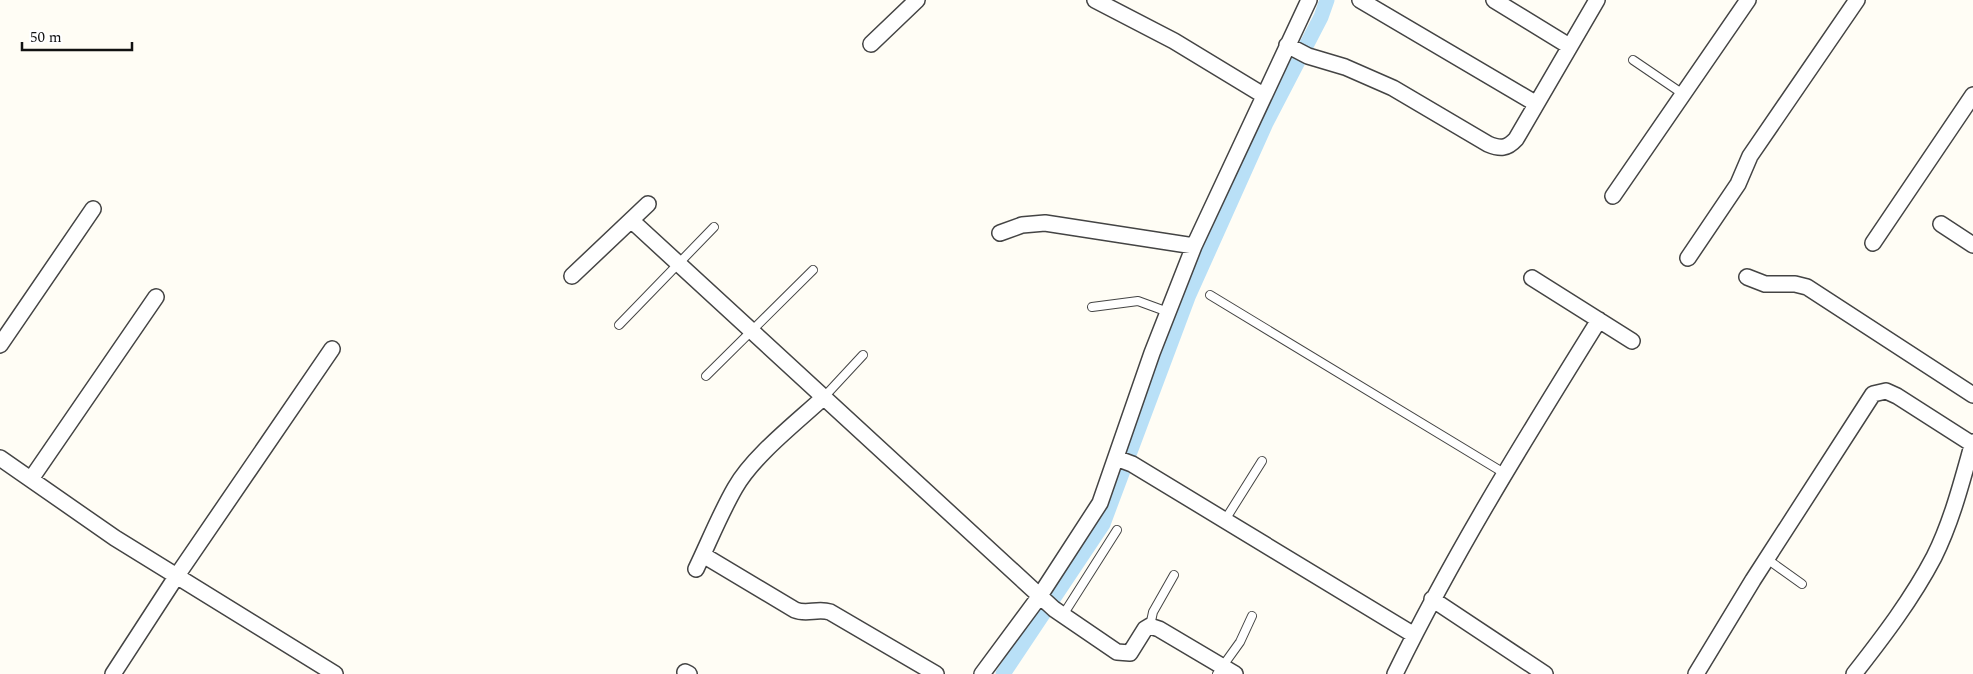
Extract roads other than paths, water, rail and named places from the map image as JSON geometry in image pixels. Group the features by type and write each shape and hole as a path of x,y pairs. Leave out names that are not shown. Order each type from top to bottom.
{"street":[{"path":"871,44 917,0"},
{"path":"1095,0 1174,41 1264,96"},
{"path":"982,674 1050,606 1100,503 1123,461 1168,312 1194,246 1264,96 1290,46 1309,0"},
{"path":"1360,0 1535,103"},
{"path":"1494,0 1569,46"},
{"path":"1290,46 1308,56 1344,67 1393,88 1498,148 1509,146 1516,139 1535,103 1598,0"},
{"path":"1613,196 1748,0"},
{"path":"1688,258 1738,184 1750,156 1858,0"},
{"path":"1873,243 1973,95"},
{"path":"572,276 648,204"},
{"path":"0,345 93,209"},
{"path":"631,220 1050,606 1117,652 1130,653 1145,629 1150,626 1159,629 1219,670 1235,674"},
{"path":"1000,233 1022,224 1045,223 1194,246"},
{"path":"1941,224 1973,245"},
{"path":"1747,277 1765,284 1795,284 1807,287 1973,395"},
{"path":"1532,278 1632,342"},
{"path":"31,479 156,297"},
{"path":"1395,674 1432,599 1504,473 1599,320"},
{"path":"113,674 176,577 332,349"},
{"path":"1696,674 1873,394 1879,391 1886,391 1973,443 1953,511 1934,556 1896,617 1854,674"},
{"path":"824,397 779,438 746,472 735,487 700,562 795,610 806,613 820,610 830,612 936,674"},
{"path":"0,458 114,538 335,674"},
{"path":"1123,461 1225,520 1414,635"},
{"path":"1432,599 1545,674"}],"lane":[{"path":"1633,60 1682,94"},
{"path":"619,325 714,227"},
{"path":"706,376 812,270"},
{"path":"1210,295 1504,473"},
{"path":"1092,308 1138,301 1168,312"},
{"path":"824,397 863,355"},
{"path":"1225,520 1262,461"},
{"path":"1050,606 1117,530"},
{"path":"1767,559 1802,584"},
{"path":"1150,626 1153,612 1174,575"},
{"path":"1219,670 1240,642 1252,616"}],"waterway":[{"path":"1003,674 1103,524 1188,297 1266,123 1321,17 1327,0"}]}
